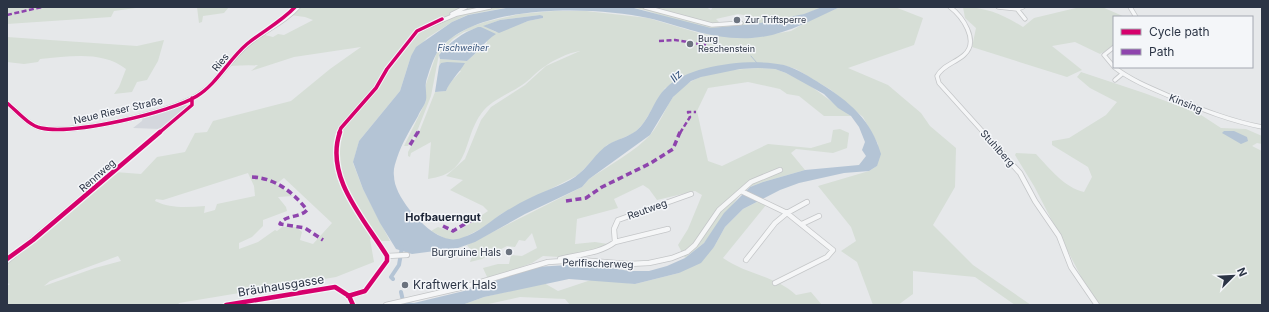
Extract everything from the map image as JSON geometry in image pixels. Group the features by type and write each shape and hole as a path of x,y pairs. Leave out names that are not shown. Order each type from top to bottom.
{"street":[{"name":"Ries","path":"192,98 211,84 245,46 286,19 298,7"},
{"path":"353,305 352,300 348,296 365,291 387,261 387,256 338,176 335,156 338,135 342,128 376,88 387,69 417,31 466,7"},
{"path":"442,19 467,11 490,7"},
{"path":"645,7 712,24 741,23"},
{"name":"Stuhlberg","path":"950,7 961,16 968,25 970,35 968,48 965,54 941,69 937,76 939,83 1020,173 1035,201 1059,236 1071,267 1097,305"},
{"path":"998,7 1023,7"},
{"path":"1130,7 1135,16"},
{"path":"1017,8 1025,19"},
{"name":"Kinsing","path":"1113,48 1104,55 1113,66"},
{"name":"Kinsing","path":"1115,68 1122,74 1161,92 1221,116 1262,128"},
{"path":"1115,80 1122,74"},
{"name":"Neue Rieser Straße","path":"7,103 32,124 41,128 54,130 84,127 110,122 164,109 192,98"},
{"name":"Rennweg","path":"7,261 189,108 193,102 192,98"},
{"name":"Perlfischerweg","path":"386,305 410,298 464,287 528,267 554,262 580,260 639,264 676,257 695,245 716,214 742,192 750,182 780,170"},
{"path":"742,192 787,213 833,250 827,257 775,283"},
{"name":"Reutweg","path":"614,242 614,229 618,220 691,194"},
{"path":"746,260 775,223 787,213 807,202"},
{"path":"802,224 819,216"},
{"path":"554,262 571,256 602,250 614,242 668,229"},
{"path":"387,256 405,256"},
{"name":"Bräuhausgasse","path":"228,305 335,287 348,296"}],"shaded area":[{"path":"7,7 143,7 114,11 111,17 7,24"},
{"path":"197,7 229,7 224,13 203,16 202,22 199,23"},
{"path":"298,7 509,7 467,15 452,22 427,38 411,56 400,91 359,141 353,163 363,189 390,241 381,241 378,237 370,239 374,262 336,277 179,303 178,305 7,305 7,286 10,284 7,283 7,263 115,172 141,174 157,157 185,152 195,133 207,132 213,121 291,101 330,69 361,47 294,57 251,71 258,65 226,66 261,34 273,37 278,34 284,35 313,20 305,17 290,15","holes":["248,173 254,186 255,196 217,204 215,210 204,213 205,206 173,206 161,204 155,201 156,199 163,200","284,178 332,223 313,244 300,240 302,232 296,227 282,227 258,242 239,249 239,243 252,237 263,226 263,220 287,211 286,207 278,197 293,196 276,184","118,256 121,261 95,268 44,286 50,281"]},
{"path":"630,7 706,7 711,10 713,7 822,7 783,20 735,28 700,27","holes":["738,14 755,17 758,20 722,25 716,19"]},
{"path":"840,7 895,7 923,18 914,45 848,68 888,85 921,113 930,126 956,148 955,187 933,225 973,265 1031,305 1015,305 975,277 913,271 913,294 898,305 873,305 857,262 841,251 856,241 851,227 818,186 869,171 877,166 878,144 863,117 831,90 796,69 783,65 745,63 665,88 643,124 634,133 607,145 578,175 501,214 486,226 463,238 457,240 446,239 431,231 438,227 458,231 488,211 483,206 450,190 463,180 446,176 465,159 481,120 491,107 525,85 546,66 580,51 566,55 552,62 541,69 525,83 488,106 477,120 460,162 453,169 443,175 428,179 431,142 411,153 410,157 408,156 408,152 420,130 435,92 446,91 449,84 461,71 441,63 439,66 440,59 467,61 487,43 487,31 481,27 464,32 453,39 439,54 431,96 418,129 408,146 404,146 426,101 426,84 437,52 451,38 470,27 520,14 554,11 586,11 648,18 702,34 751,38 791,31 812,19","holes":["540,15 543,18 528,21 496,32 484,26 500,20"]},
{"path":"963,7 979,8 994,12 1023,27 1034,18 1080,7 1102,7 1123,16 1113,16 1113,47 1100,54 1075,42 1052,46 1082,70 1067,77 972,47 976,28 965,18"},
{"path":"7,37 137,46 164,40 158,61 147,80 137,82 132,92 114,94 119,87 126,69 116,63 106,59 84,56 40,59 38,62 24,64 7,62"},
{"path":"758,68 775,69 808,84 851,116 824,116 799,96 787,94 780,89 748,82 708,88 697,111 708,161 722,166 768,144 811,148 831,142 833,130 840,129 849,133 847,148 833,153 796,149 791,153 805,170 750,187 740,195 704,243 685,258 678,245 688,229 702,195 695,191 657,200 649,189 643,185 614,199 618,208 577,219 575,244 595,242 608,244 604,249 560,257 543,256 532,263 488,279 483,268 498,264 509,264 511,255 522,256 537,248 532,233 525,241 519,240 515,247 507,246 482,259 470,262 473,253 467,245 582,187 589,179 638,146 654,130 673,97 690,82 700,77 723,71"},
{"path":"1081,72 1198,113 1221,128 1246,129 1262,136 1262,144 1257,143 1252,146 1262,151 1262,305 1101,305 1088,290 1034,186 1015,155 1016,153 1036,154 1064,182 1077,190 1084,192 1092,177 1088,167 1052,145 1052,141 1069,138 1106,115 1117,102 1090,88 1077,77"},
{"path":"182,105 189,105 160,129 133,128 142,121 143,117"},
{"path":"757,202 766,205 723,258 741,268 779,283 796,295 811,292 822,305 570,305 565,299 520,297 484,305 462,305 484,297 544,283 558,291 594,279 635,284 679,273 714,247 725,227 743,209"}],"water":[{"path":"511,7 630,7 711,28 755,24 804,14 822,7 840,7 786,31 764,37 752,38 711,35 648,18 625,14 568,10 507,16 480,23 456,35 439,50 435,56 426,82 425,102 401,147 394,172 395,184 403,201 424,225 431,231 441,236 450,239 458,239 467,236 479,230 522,202 575,177 604,147 636,131 645,121 658,98 666,88 676,80 705,68 722,65 756,62 784,65 804,73 841,97 858,113 872,132 881,154 877,166 869,171 844,173 799,183 780,190 743,209 725,227 714,247 701,263 679,273 635,284 569,279 484,297 462,305 398,305 399,301 414,303 464,291 536,267 583,264 630,271 649,271 667,266 685,258 704,243 724,213 750,187 805,170 859,165 866,156 862,150 865,142 859,127 851,116 838,108 824,94 786,73 775,69 740,69 701,77 691,81 673,97 650,135 589,179 582,187 525,214 475,242 458,248 412,254 396,249 380,223 363,189 353,162 359,141 400,91 411,56 416,47 452,22 468,15"},
{"name":"Fischweiher","path":"540,15 543,16 543,18 528,21 499,33 483,26 500,20"},
{"name":"Fischweiher","path":"478,27 496,34 467,61 440,59 439,55 447,46 462,35"},
{"name":"Fischweiher","path":"441,63 465,63 446,91 435,92 439,66"},
{"path":"1224,131 1234,131 1247,137 1248,141 1241,144 1222,133"}],"waterway":[{"path":"751,56 757,63"},
{"path":"393,279 391,277 399,265 402,247"},
{"path":"401,292 404,305"}],"marked path":[{"path":"7,15 42,7"},
{"path":"659,41 675,40 706,45"},
{"path":"566,201 586,198 602,187 651,163 666,152 673,149 679,134 690,117 688,112 696,112"},
{"path":"410,145 419,131"},
{"path":"252,177 268,179 283,187 290,192 307,210 303,214 283,220 280,224 305,228 323,240"},
{"path":"443,226 453,231 472,220"}],"cycle path":[{"path":"7,103 36,126 54,129 95,125 144,115 166,108 197,96 211,84 240,50 253,39 284,18 295,7"},
{"path":"348,296 365,291 387,261 387,256 341,180 335,151 341,128 376,88 387,69 417,31 442,19"},
{"path":"7,259 33,240 192,105 192,98"},
{"path":"226,305 335,287 349,296 353,305"}],"place":[{"name":"Zur Triftsperre","path":"737,20"},
{"name":"Burg Reschenstein","path":"690,44"},
{"name":"Burgruine Hals","path":"509,252"},
{"name":"Kraftwerk Hals","path":"405,285"}],"district":[{"name":"Hofbauerngut","path":"443,217"}],"water label":[{"name":"Ilz","path":"676,76"}]}
